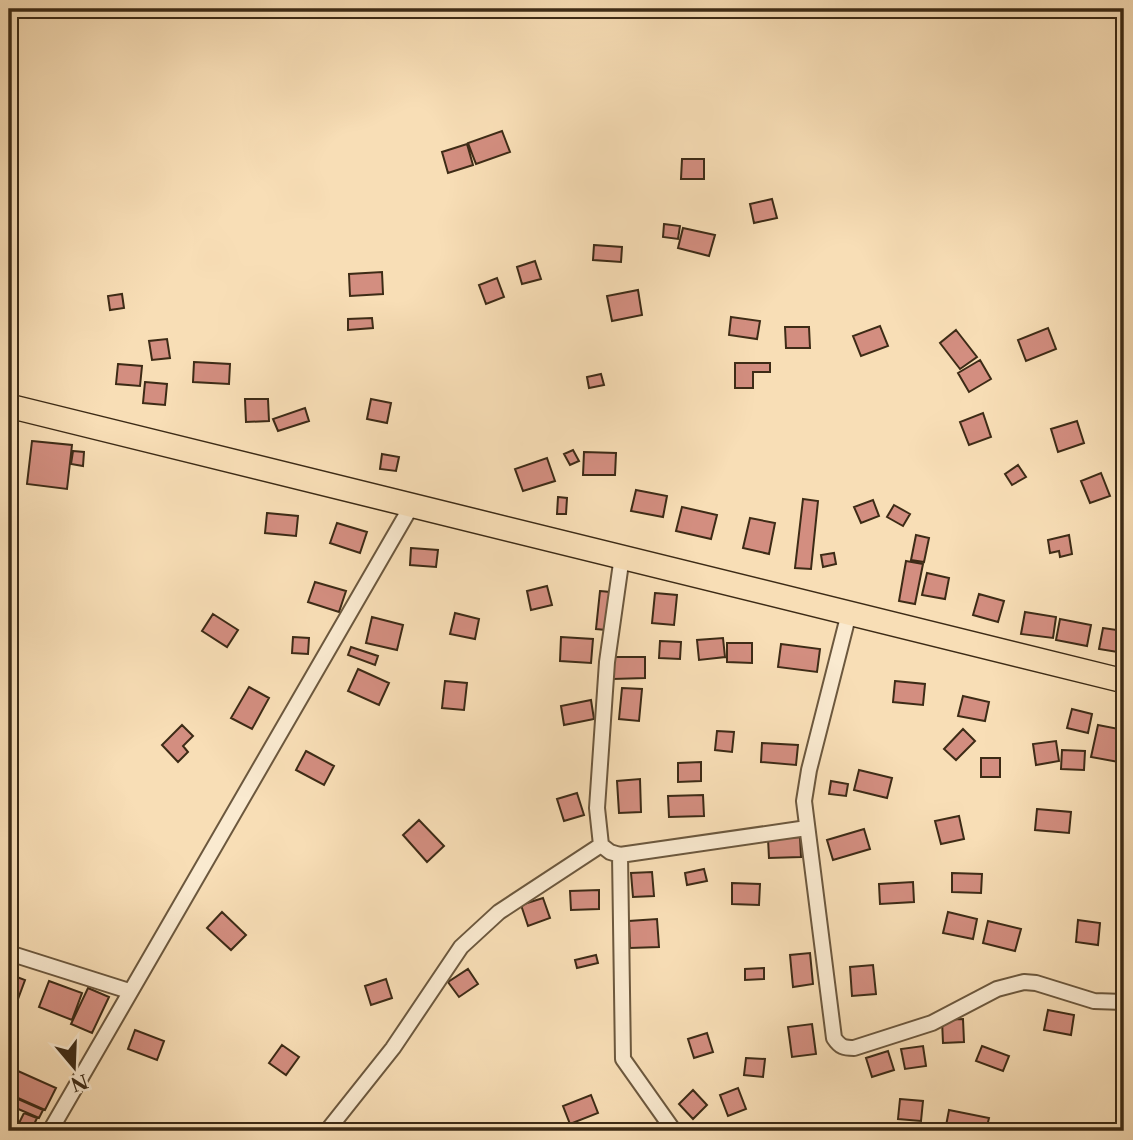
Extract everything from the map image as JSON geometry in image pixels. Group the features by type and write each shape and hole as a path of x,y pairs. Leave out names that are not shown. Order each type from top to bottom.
{"main road":[{"path":"9,406 1124,681"}],"street":[{"path":"50,1131 412,505"},
{"path":"622,556 607,662 597,808 601,845 620,855 807,828"},
{"path":"849,613 809,770 804,801 834,1038 838,1045 854,1048 932,1023 997,989 1024,982 1036,983 1094,1002 1124,1002"},
{"path":"327,1131 393,1048 461,947 499,912 601,845"},
{"path":"620,855 623,1059 674,1131"},
{"path":"9,953 129,991"}],"building":[{"path":"502,131 510,152 476,164 468,143"},
{"path":"467,144 473,165 448,173 442,152"},
{"path":"682,159 704,159 704,179 681,179"},
{"path":"772,199 777,218 754,223 750,204"},
{"path":"664,224 680,226 678,239 663,237"},
{"path":"683,228 715,235 709,256 678,248"},
{"path":"594,245 622,247 621,262 593,260"},
{"path":"535,261 541,279 522,284 517,267"},
{"path":"382,272 383,294 350,296 349,274"},
{"path":"497,278 504,297 486,304 479,285"},
{"path":"638,290 642,315 612,321 607,296"},
{"path":"122,294 124,308 110,310 108,296"},
{"path":"731,317 760,321 757,339 729,335"},
{"path":"372,318 373,328 348,330 348,319"},
{"path":"880,326 888,346 861,356 853,336"},
{"path":"785,327 809,327 810,348 786,348"},
{"path":"1048,328 1056,349 1026,361 1018,340"},
{"path":"956,330 977,357 960,369 940,343"},
{"path":"167,339 170,358 152,360 149,341"},
{"path":"980,360 991,379 969,392 958,373"},
{"path":"194,362 230,364 229,384 193,382"},
{"path":"735,363 770,363 770,372 753,372 753,388 735,388"},
{"path":"118,364 142,366 140,386 116,384"},
{"path":"601,374 604,385 589,388 587,377"},
{"path":"145,382 167,384 165,405 143,403"},
{"path":"245,399 268,399 269,421 246,422"},
{"path":"371,399 391,403 387,423 367,419"},
{"path":"305,408 309,421 278,431 273,419"},
{"path":"983,413 991,437 969,445 960,422"},
{"path":"1077,421 1084,443 1058,452 1051,429"},
{"path":"32,441 72,445 67,489 27,484"},
{"path":"573,450 579,461 570,465 564,454"},
{"path":"73,451 84,452 83,466 71,464"},
{"path":"584,452 616,453 615,475 583,475"},
{"path":"382,454 399,457 396,471 380,469"},
{"path":"547,458 555,481 523,491 515,469"},
{"path":"1018,465 1026,477 1012,485 1005,474"},
{"path":"1101,473 1110,496 1090,503 1081,481"},
{"path":"636,490 667,496 663,517 631,511"},
{"path":"558,497 567,498 566,514 557,514"},
{"path":"803,499 818,501 811,569 795,568"},
{"path":"873,500 879,516 861,523 854,507"},
{"path":"894,505 910,514 903,526 887,517"},
{"path":"682,507 717,515 711,539 676,531"},
{"path":"267,513 298,516 296,536 265,533"},
{"path":"750,518 775,523 769,554 743,548"},
{"path":"337,523 367,532 360,553 330,543"},
{"path":"916,535 929,538 924,562 911,560"},
{"path":"1069,535 1072,554 1060,557 1059,551 1050,553 1048,540"},
{"path":"411,548 438,550 436,567 410,565"},
{"path":"834,553 836,564 823,567 821,555"},
{"path":"906,561 923,564 915,604 899,601"},
{"path":"927,573 949,578 945,599 922,595"},
{"path":"315,582 346,591 339,612 308,602"},
{"path":"547,586 552,605 531,610 527,591"},
{"path":"600,591 610,592 606,630 596,629"},
{"path":"655,593 677,595 674,625 652,623"},
{"path":"979,594 1004,601 998,622 973,615"},
{"path":"1025,612 1056,617 1053,638 1021,634"},
{"path":"455,613 479,619 475,639 450,634"},
{"path":"213,614 238,630 227,647 202,631"},
{"path":"372,617 403,625 397,650 366,643"},
{"path":"1060,619 1091,625 1087,646 1056,640"},
{"path":"1103,628 1124,631 1124,653 1099,649"},
{"path":"293,637 309,638 308,654 292,653"},
{"path":"561,637 593,639 591,663 560,661"},
{"path":"723,638 725,657 699,660 697,640"},
{"path":"660,641 681,642 680,659 659,658"},
{"path":"727,643 752,643 752,663 727,662"},
{"path":"781,644 820,649 817,672 778,667"},
{"path":"351,647 378,656 375,665 348,655"},
{"path":"613,657 645,657 645,678 613,679"},
{"path":"358,669 389,683 379,705 348,691"},
{"path":"445,681 467,683 464,710 442,708"},
{"path":"895,681 925,684 923,705 893,702"},
{"path":"249,687 269,698 252,729 231,718"},
{"path":"622,688 642,689 639,721 619,719"},
{"path":"963,696 989,702 985,721 958,716"},
{"path":"591,700 594,719 564,725 561,706"},
{"path":"1072,709 1092,714 1088,733 1067,728"},
{"path":"182,725 193,736 183,746 188,752 178,762 162,745"},
{"path":"1098,725 1124,730 1124,763 1091,757"},
{"path":"963,729 975,741 956,760 944,749"},
{"path":"717,731 734,732 732,752 715,750"},
{"path":"1056,741 1059,761 1036,765 1033,744"},
{"path":"762,743 798,745 796,765 761,762"},
{"path":"1062,750 1085,751 1084,770 1061,769"},
{"path":"306,751 334,766 324,785 296,770"},
{"path":"981,758 1000,758 1000,777 981,777"},
{"path":"701,762 701,781 678,782 678,763"},
{"path":"859,770 892,778 887,798 854,790"},
{"path":"640,779 641,812 619,813 617,781"},
{"path":"831,781 848,784 846,796 829,794"},
{"path":"577,793 584,815 564,821 557,799"},
{"path":"703,795 704,816 669,817 668,796"},
{"path":"1037,809 1071,812 1069,833 1035,830"},
{"path":"959,816 964,839 941,844 935,821"},
{"path":"419,820 444,846 427,862 403,835"},
{"path":"864,829 870,849 833,860 827,840"},
{"path":"800,837 801,857 769,858 768,839"},
{"path":"704,869 707,881 687,885 685,873"},
{"path":"652,872 654,896 633,897 631,873"},
{"path":"952,873 982,874 981,893 952,892"},
{"path":"913,882 914,902 880,904 879,884"},
{"path":"732,883 760,884 759,905 732,904"},
{"path":"599,890 599,909 571,910 570,891"},
{"path":"543,898 550,918 528,926 521,905"},
{"path":"222,912 246,935 231,950 207,928"},
{"path":"948,912 977,919 973,939 943,933"},
{"path":"657,919 659,947 630,948 629,921"},
{"path":"1078,920 1100,923 1098,945 1076,942"},
{"path":"988,921 1021,929 1015,951 983,943"},
{"path":"810,953 813,984 793,987 790,955"},
{"path":"596,955 598,963 577,968 575,960"},
{"path":"873,965 876,994 852,996 850,967"},
{"path":"764,968 764,979 745,980 745,969"},
{"path":"468,969 478,984 459,997 448,982"},
{"path":"9,974 25,980 18,999 9,996"},
{"path":"386,979 392,998 371,1005 365,986"},
{"path":"49,981 82,993 72,1020 39,1007"},
{"path":"88,988 109,997 92,1033 71,1024"},
{"path":"1048,1010 1074,1015 1071,1035 1044,1030"},
{"path":"963,1019 964,1042 943,1043 942,1020"},
{"path":"812,1024 816,1054 792,1057 788,1027"},
{"path":"135,1030 164,1041 157,1060 128,1049"},
{"path":"707,1033 713,1052 694,1058 688,1039"},
{"path":"282,1045 299,1057 286,1075 269,1063"},
{"path":"923,1046 926,1066 905,1069 901,1049"},
{"path":"982,1046 1009,1056 1003,1071 976,1061"},
{"path":"888,1051 894,1070 872,1077 866,1058"},
{"path":"746,1058 765,1059 763,1077 744,1075"},
{"path":"9,1067 56,1088 45,1110 9,1094"},
{"path":"738,1088 746,1109 728,1116 720,1095"},
{"path":"693,1090 707,1105 693,1119 679,1104"},
{"path":"9,1095 43,1110 39,1118 9,1105"},
{"path":"591,1095 598,1113 570,1124 563,1106"},
{"path":"900,1099 923,1101 921,1121 898,1119"},
{"path":"949,1110 989,1118 986,1131 945,1131"},
{"path":"24,1113 37,1118 31,1131 15,1131"}]}
